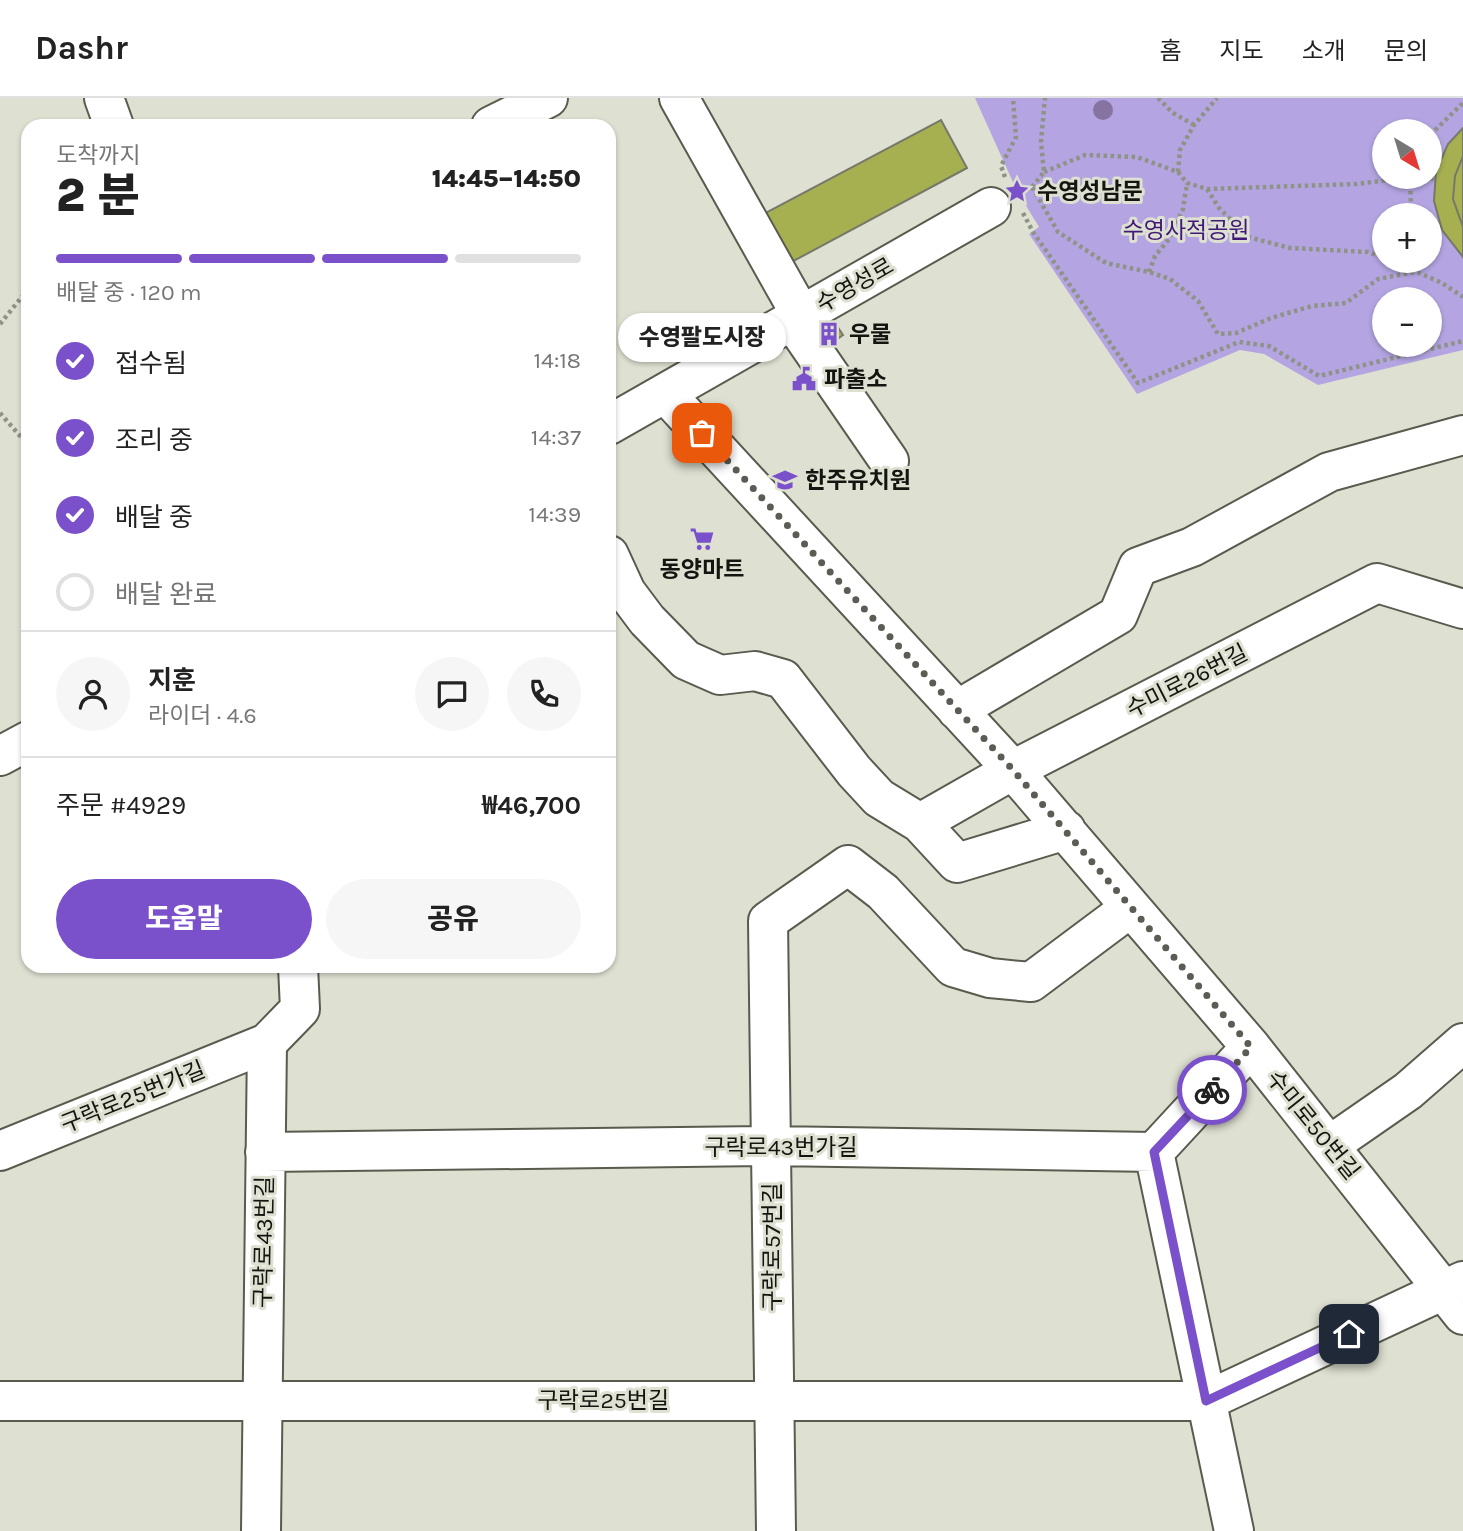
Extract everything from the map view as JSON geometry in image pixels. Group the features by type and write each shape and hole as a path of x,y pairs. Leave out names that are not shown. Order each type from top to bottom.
{"street":[{"path":"104,98 112,119"},
{"path":"505,119 548,98"},
{"path":"679,98 797,318 889,461"},
{"name":"수영성로","path":"616,421 1002,201"},
{"name":"수미로50번길","path":"665,393 1066,830 1457,1295"},
{"path":"957,710 1118,615 1138,566 1192,547 1329,472 1463,435"},
{"path":"616,568 633,601 647,620 686,660 720,675 755,671 782,679 879,799 920,823 957,863 1066,830"},
{"name":"수미로26번길","path":"920,823 1013,770 1377,583 1463,609"},
{"path":"0,755 21,744"},
{"name":"구락로57번길","path":"776,1531 768,921 848,865 883,892 953,967 990,978 1031,982 1130,908"},
{"path":"267,1043 300,1009 298,973"},
{"name":"구락로25번가길","path":"0,1151 267,1043"},
{"name":"구락로43번길","path":"261,1531 267,1043"},
{"path":"1330,1145 1408,1091 1463,1043"},
{"path":"1234,1531 1154,1152 1251,1047"},
{"name":"구락로43번가길","path":"265,1152 772,1146 1154,1152"},
{"path":"1206,1401 1457,1295"},
{"name":"구락로25번길","path":"0,1401 1206,1401"}],"path":[{"path":"1013,98 1016,137 1001,166 1002,201 1033,232 1139,383 1239,342 1269,346 1319,376 1463,341"},
{"path":"1044,172 1041,142 1045,98"},
{"path":"1158,98 1173,113 1194,124"},
{"path":"1178,172 1180,150 1194,124 1217,98"},
{"path":"1442,122 1461,102"},
{"path":"1002,201 1032,187 1044,172 1085,155 1137,157 1178,172 1187,183 1207,189 1372,182"},
{"path":"1149,272 1154,256 1169,239 1183,209 1187,183"},
{"path":"1032,187 1058,232 1106,263 1170,279 1198,301 1218,334 1236,333 1271,318 1312,306 1346,303 1378,279 1410,273"},
{"path":"1207,189 1219,208 1248,237 1290,248 1372,254"},
{"path":"1417,273 1442,283 1463,297"},
{"path":"0,324 21,298"},
{"path":"0,414 21,437"}],"green space":[{"name":"수영사적공원","path":"975,98 1463,98 1463,350 1442,355 1442,287 1372,287 1372,357 1434,357 1318,385 1264,354 1240,350 1137,394 1029,234 1039,227 1017,191"}],"building":[{"path":"941,120 967,168 786,265 760,216"},
{"path":"1463,128 1463,156 1455,176 1453,199 1463,227 1463,257 1442,230 1442,203 1434,201 1435,189 1442,189 1442,158 1448,144"},
{"path":"1463,156 1463,227 1453,199 1455,176"},
{"name":"우물","path":"833,320 843,335 826,347 816,332"}],"way so far":[{"path":"702,433 1013,770 1251,1047 1212,1090"}],"place":[{"name":"수영성남문","path":"1017,191"},
{"name":"우물","path":"829,334"},
{"name":"파출소","path":"804,379"},
{"name":"수영팔도시장","path":"702,433"},
{"name":"한주유치원","path":"785,480"},
{"name":"동양마트","path":"702,539"}],"route":[{"path":"1212,1090 1154,1152 1206,1401 1349,1334"}]}
